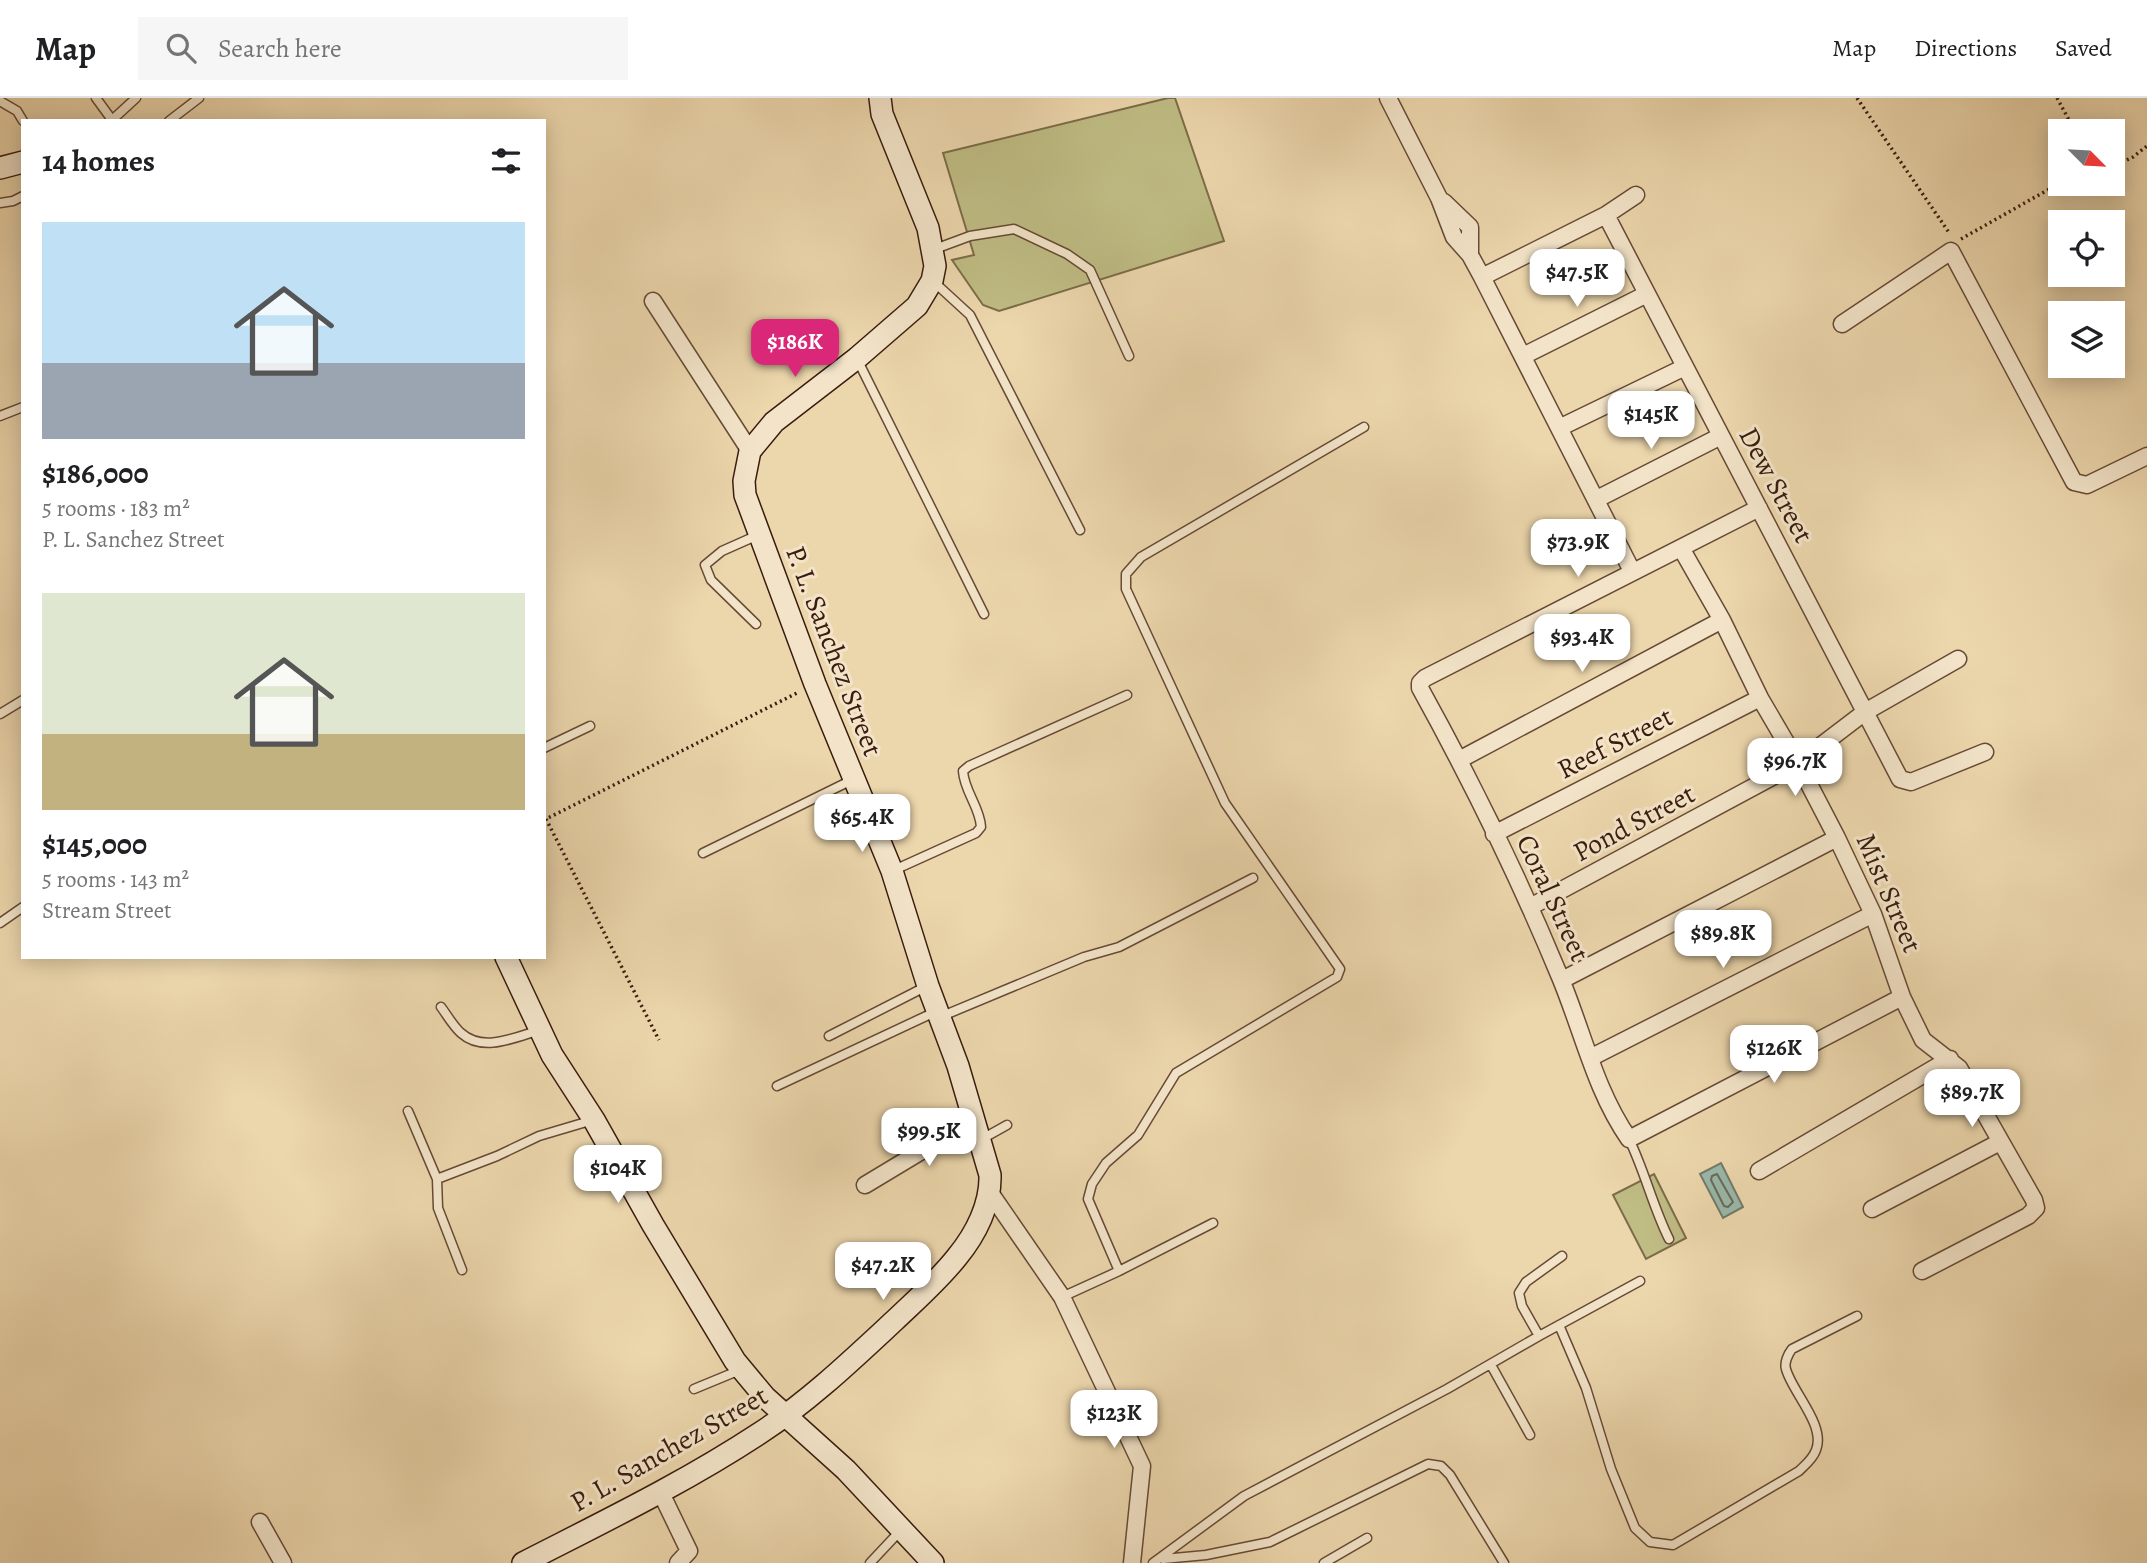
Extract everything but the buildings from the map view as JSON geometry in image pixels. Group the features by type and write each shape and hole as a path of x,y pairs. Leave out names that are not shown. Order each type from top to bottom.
{"street":[{"path":"653,301 750,451 774,422 857,358 917,306 932,281 934,249 882,114 880,98"},
{"path":"1388,98 1439,198 1470,228 1470,255 1632,571 1759,508"},
{"path":"0,168 21,163"},
{"path":"1482,277 1606,215 1636,195"},
{"name":"Dew Street","path":"1606,215 1900,779 1911,782 1985,752"},
{"path":"1842,324 1951,251 2074,482 2087,485 2147,456"},
{"path":"1523,356 1647,294"},
{"path":"1559,428 1685,367"},
{"path":"1597,499 1721,436"},
{"name":"P. L. Sanchez Street","path":"523,1563 661,1493 761,1433 784,1415 860,1353 949,1265 974,1231 990,1194 990,1175 958,1066 928,986 892,871 815,684 745,495 744,481 750,451"},
{"name":"Mist Street","path":"1681,548 1837,838 1872,914 1902,997 1923,1040 1950,1059"},
{"name":"Coral Street","path":"1629,1139 1617,1122 1601,1089 1562,980 1530,907 1459,760 1420,688 1420,682 1632,571"},
{"path":"1459,760 1722,620"},
{"name":"Pond Street","path":"1530,907 1798,763 1865,712 1958,659"},
{"name":"Reef Street","path":"1494,834 1760,698"},
{"path":"1562,980 1837,838"},
{"path":"1590,1058 1872,914"},
{"path":"507,959 552,1055 594,1120 653,1225 742,1370 784,1415 846,1470 933,1563"},
{"path":"1629,1139 1902,997"},
{"path":"1759,1171 1950,1059 1959,1068 2034,1200 2036,1209 2028,1216 1922,1271"},
{"path":"866,1185 976,1130"},
{"path":"1872,1209 2000,1142"},
{"path":"990,1194 1062,1297 1142,1466 1132,1563"},
{"path":"661,1493 688,1551 678,1563"},
{"path":"260,1522 283,1563"}],"lane":[{"path":"96,98 110,119"},
{"path":"112,119 136,98"},
{"path":"172,119 199,98"},
{"path":"0,101 18,111 22,119"},
{"path":"0,203 21,197"},
{"path":"934,249 970,236 1014,229 1067,254 1090,270 1129,356"},
{"path":"932,281 970,314 1080,530"},
{"path":"857,358 984,614"},
{"path":"0,416 21,408"},
{"path":"1119,1271 1088,1199 1092,1184 1106,1163 1138,1135 1176,1073 1337,976 1340,969 1225,803 1126,589 1126,574 1141,557 1364,427"},
{"path":"757,624 711,580 705,565 722,551 759,535"},
{"path":"892,871 976,833 981,827 981,819 963,780 963,771 969,766 1127,695"},
{"path":"0,714 21,701"},
{"path":"546,747 590,726"},
{"path":"703,853 854,779"},
{"path":"777,1086 938,1014 1084,957 1119,947 1253,878"},
{"path":"0,923 21,908"},
{"path":"829,1036 928,986"},
{"path":"441,1007 461,1033 475,1042 491,1043 540,1030"},
{"path":"408,1111 437,1179 438,1208 462,1270"},
{"path":"437,1179 497,1156 539,1136 594,1120"},
{"path":"976,1130 1006,1125"},
{"path":"1629,1139 1639,1159 1657,1216 1669,1240"},
{"path":"1062,1297 1213,1223"},
{"path":"1539,1335 1522,1307 1519,1293 1526,1282 1562,1256"},
{"path":"1156,1561 1244,1496 1490,1365 1539,1335 1640,1281"},
{"path":"1559,1325 1586,1388 1611,1469 1635,1528 1650,1542 1673,1545 1799,1471 1811,1459 1818,1448 1817,1434 1810,1414 1785,1368 1787,1356 1792,1349 1857,1316"},
{"path":"1490,1365 1530,1435"},
{"path":"694,1389 742,1370"},
{"path":"1156,1561 1206,1556 1270,1542 1428,1464 1441,1466 1450,1475 1504,1563"},
{"path":"870,1563 901,1530"},
{"path":"1324,1563 1367,1538"}],"path":[{"path":"1857,98 1956,242 2048,190"},
{"path":"2057,98 2068,119"},
{"path":"2125,161 2147,146"},
{"path":"546,819 815,684"},
{"path":"546,822 659,1040"}],"shaded area":[{"path":"1175,98 1224,241 999,311 983,305 952,260 974,255 943,153"},
{"path":"1654,1174 1686,1238 1646,1259 1613,1195"}],"water":[{"path":"1721,1163 1743,1207 1723,1218 1700,1174"}]}
